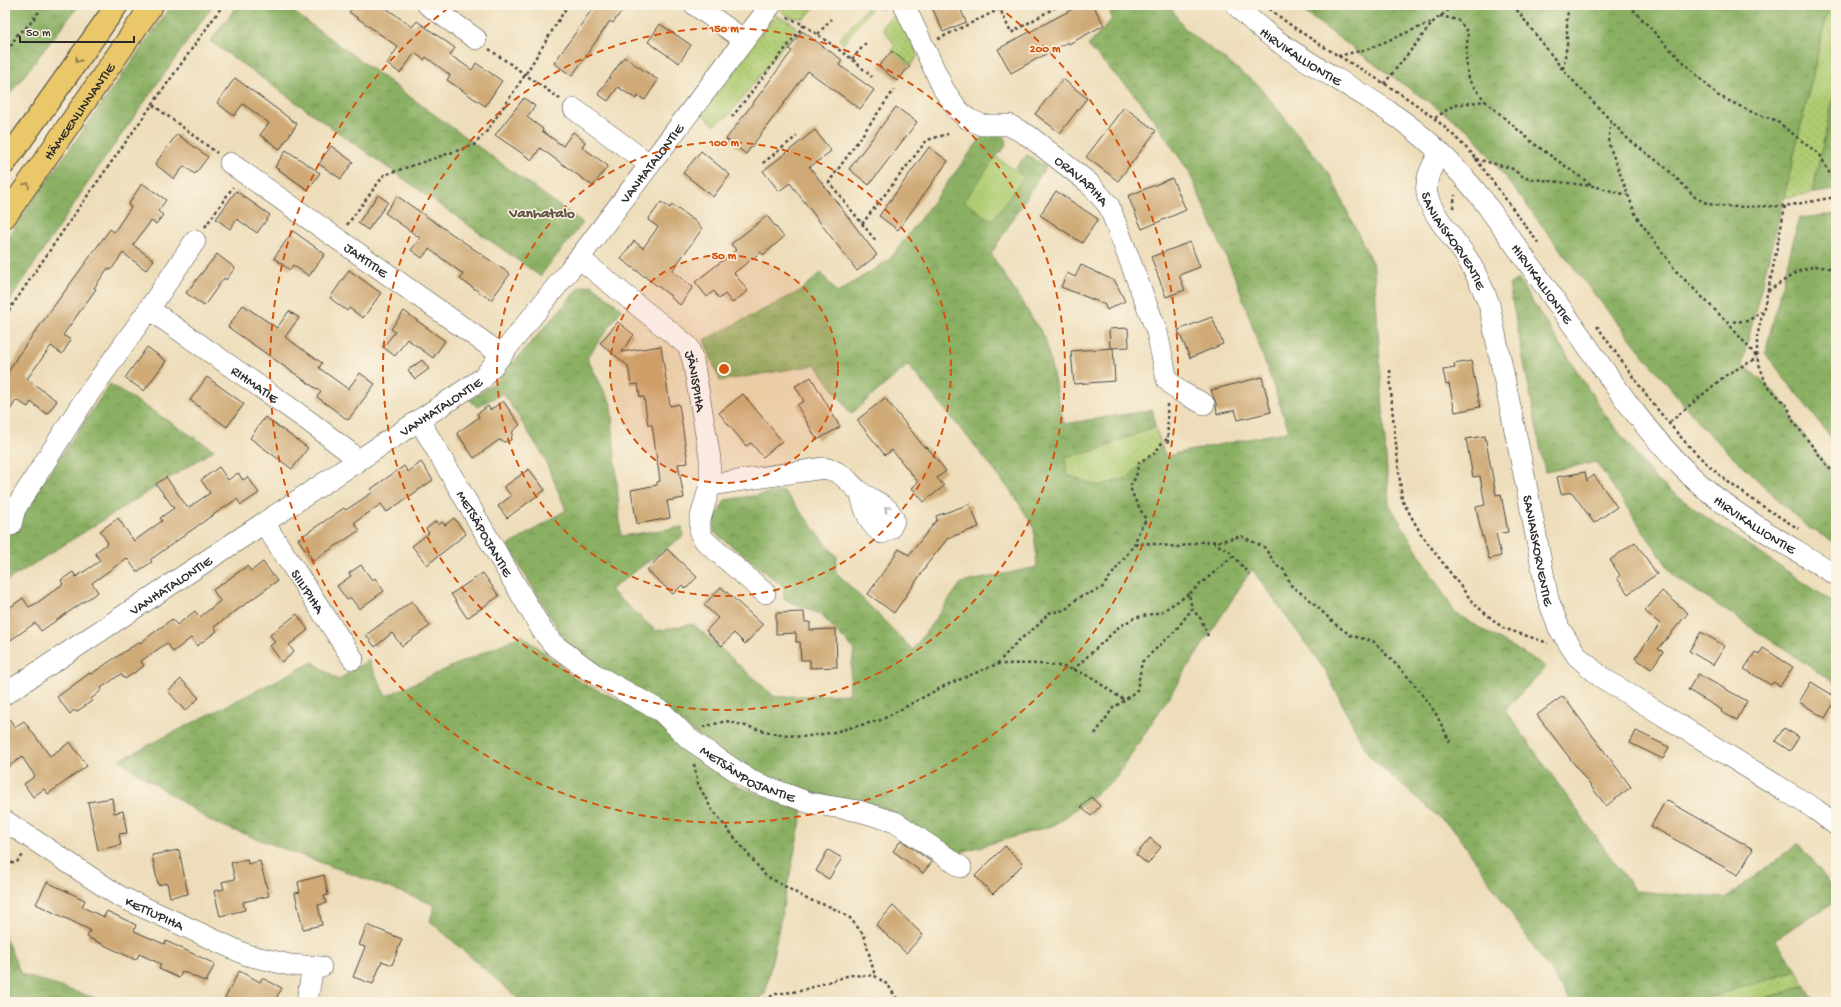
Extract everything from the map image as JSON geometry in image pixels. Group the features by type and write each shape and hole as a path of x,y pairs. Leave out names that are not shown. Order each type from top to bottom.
{"main road":[{"name":"HÄMEENLINNANTIE","path":"5,163 117,5"},
{"name":"HÄMEENLINNANTIE","path":"5,217 152,5"}],"street":[{"path":"428,5 476,39"},
{"path":"695,5 744,40"},
{"name":"ORAVAPIHA","path":"904,5 944,90 958,110 968,119 982,125 1008,125 1030,136 1089,183 1109,206 1157,332 1167,380"},
{"name":"HIRVIKALLIONTIE","path":"1236,5 1266,34 1286,48 1390,111 1440,152 1484,200 1604,369 1664,449 1689,474 1716,497 1748,520 1836,575"},
{"name":"VANHATALONTIE","path":"5,694 484,378 579,258 770,6"},
{"path":"574,109 649,164"},
{"name":"SANIAISKORVENTIE","path":"1440,152 1427,180 1428,197 1432,208 1468,260 1489,304 1548,599 1559,628 1578,656 1600,676 1815,809 1836,825"},
{"name":"JAHTITIE","path":"237,167 502,356"},
{"path":"11,525 15,510 85,399 195,241"},
{"name":"JÄNISPIHA","path":"579,258 688,346 693,360 710,458 710,485 700,520 700,533 704,541 765,593"},
{"name":"RIHMATIE","path":"149,309 310,422 349,452 356,463"},
{"path":"1167,380 1179,391 1204,404"},
{"name":"METSÄPOJANTIE","path":"419,420 542,630 553,644"},
{"path":"710,485 824,468 836,471 849,479 860,492"},
{"name":"SIILIPIHA","path":"264,523 353,659"},
{"name":"METSÄNPOJANTIE","path":"553,644 594,674 662,712 688,738 751,781 810,803 859,811 895,822 961,867"},
{"name":"KETTUPIHA","path":"5,821 119,896 247,955 290,965 317,966 307,1002"}],"path":[{"path":"5,57 17,35 29,25 44,5"},
{"path":"5,316 67,224 223,5"},
{"path":"338,239 384,175 474,145 487,131 525,75 568,5"},
{"path":"923,46 1000,9 1011,33 1056,7 1054,5"},
{"path":"1384,84 1434,21 1450,6 1455,5"},
{"path":"1513,5 1563,70 1629,140 1665,167 1696,198 1709,204 1727,207 1785,206 1836,197"},
{"path":"1563,70 1567,45 1567,18 1569,5"},
{"path":"1629,5 1662,41 1717,95 1754,113 1775,120 1820,155 1836,186"},
{"path":"770,6 818,34 872,76"},
{"path":"1440,16 1458,20 1468,32 1466,57 1468,79 1484,101 1533,143 1594,186"},
{"path":"818,34 831,19"},
{"path":"1337,56 1368,49 1434,21"},
{"path":"732,117 804,25"},
{"path":"476,39 574,109"},
{"path":"852,59 866,43"},
{"path":"874,240 829,182 856,140 894,90"},
{"path":"1435,118 1454,105 1484,101"},
{"path":"153,104 237,167 195,241"},
{"path":"1611,121 1608,142 1636,216 1676,271 1726,322 1757,358"},
{"path":"862,224 927,140 948,134"},
{"path":"763,163 797,136"},
{"path":"1543,250 1476,159 1511,168 1525,178 1594,186 1628,195"},
{"path":"1444,225 1453,212 1453,204 1456,193 1465,178"},
{"path":"1785,206 1757,337 1757,358 1766,384 1788,407 1793,421 1830,469 1836,472"},
{"path":"1768,291 1797,272 1815,266 1836,269"},
{"path":"1726,322 1748,321 1763,310"},
{"path":"1594,321 1635,379 1693,450 1738,490 1804,532"},
{"path":"1670,422 1726,375 1757,358"},
{"path":"1390,370 1392,407 1402,500 1421,534 1474,604 1503,628 1550,644"},
{"path":"1167,380 1168,442"},
{"path":"997,664 1018,641 1036,626 1049,612 1065,610 1079,597 1101,589 1134,545 1140,529 1146,520 1134,498 1130,486 1136,477 1139,462 1155,453 1161,444 1168,438"},
{"path":"1134,545 1146,543 1178,547 1199,542 1240,536 1264,547 1277,566 1284,570 1292,587 1308,597 1335,624 1352,636 1373,641 1411,680 1435,712 1450,742"},
{"path":"1212,541 1230,552 1249,574"},
{"path":"1073,670 1119,627 1134,618 1161,612 1189,594 1233,556"},
{"path":"1189,594 1192,609 1201,619 1208,636"},
{"path":"1095,734 1113,708 1137,690 1142,662 1175,631 1192,609"},
{"path":"874,976 864,935 850,918 831,907 807,899 765,875 712,810 698,784 688,738 705,726 726,721 790,736 802,737 830,733 881,720 944,686 997,664 1042,665 1073,670 1086,674 1125,700"},
{"path":"759,1002 776,994 800,991 850,975 874,976 888,985 899,1002"}],"green space":[{"path":"5,5 79,5 5,100"},
{"path":"172,5 213,5 95,172 5,308 5,240"},
{"path":"238,5 284,5 583,223 540,276 210,41"},
{"path":"783,5 816,5 805,18 793,18 783,13 781,7"},
{"path":"869,5 874,5 843,44 839,40"},
{"path":"874,5 887,5 881,10"},
{"path":"1108,5 1169,5 1185,29 1258,85 1329,173 1374,267 1389,504 1455,613 1546,667 1505,710 1635,891 1726,898 1799,843 1836,893 1836,901 1775,939 1797,971 1692,1002 1571,1002 1457,833 1369,756 1325,670 1252,569 1115,779 1055,825 958,853 883,807 807,792 750,772 566,643 508,546 566,510 543,455 503,393 477,407 470,400 497,381 580,287 592,285 622,309 587,358 611,404 621,536 682,527 683,536 610,590 656,631 693,624 775,697 848,694 854,649 821,615 784,599 784,587 714,532 714,521 725,500 784,491 837,557 835,571 913,650 961,583 1037,567 1034,528 1015,497 908,365 851,414 816,365 720,381 704,340 800,291 821,273 837,293 890,259 984,134 1004,133 1006,146 996,157 991,221 1024,177 1015,168 1027,155 1046,166 991,254 1045,338 1064,424 1153,410 1155,426 1097,450 1065,457 1067,475 1098,486 1127,478 1162,447 1166,457 1178,453 1289,431 1237,282 1188,170 1142,103 1088,46 1112,19"},
{"path":"1295,5 1829,5 1784,198 1742,364 1766,384 1788,407 1793,421 1836,477 1836,543 1807,527 1703,428 1591,290 1471,132 1359,53"},
{"path":"1829,5 1836,5 1836,86 1812,193 1784,198"},
{"path":"898,11 918,56 910,66 892,51 895,45 884,31 883,25"},
{"path":"775,15 792,23 796,28 728,116 714,125 701,113"},
{"path":"1836,86 1836,190 1812,193"},
{"path":"996,157 1024,177 992,221 964,201"},
{"path":"1836,214 1836,444 1765,353 1799,218"},
{"path":"1518,279 1604,413 1655,479 1703,515 1836,604 1836,684 1674,576 1596,462 1545,472 1509,285"},
{"path":"110,384 214,450 5,582 5,538"},
{"path":"1155,426 1162,447 1127,478 1098,486 1067,475 1065,457 1097,450"},
{"path":"522,635 580,682 636,708 702,761 737,786 803,811 765,994 754,1002 522,1002 430,921 435,905 212,822 119,760 313,662 338,680 368,660 386,696"},
{"path":"5,937 21,974 107,1002 5,1002"},
{"path":"1797,971 1806,986 1753,1002 1692,1002"},
{"path":"1806,986 1815,1002 1753,1002"}],"building":[{"path":"355,5 382,5 412,27 417,21 455,48 450,55 472,70 476,63 502,81 485,106 447,80 450,75 426,57 424,60 415,53 400,73 387,64 398,47 349,12"},
{"path":"595,5 626,5 613,23 610,21 572,76 554,63"},
{"path":"931,5 959,5 966,22 943,32"},
{"path":"1080,5 1093,5 1104,25 1069,44 1068,42 1011,73 998,49"},
{"path":"660,24 691,45 679,63 648,42"},
{"path":"802,31 842,60 839,65 874,90 860,109 808,71 746,154 726,139 792,51 789,49"},
{"path":"892,51 910,66 897,81 879,66"},
{"path":"624,57 658,80 645,100 638,96 636,99 618,87 608,101 598,94"},
{"path":"235,78 297,124 280,149 260,135 269,123 243,104 234,116 217,103"},
{"path":"1063,79 1087,98 1060,133 1035,114"},
{"path":"524,98 535,106 527,117 543,129 542,131 563,146 573,132 585,142 582,147 608,166 593,186 540,148 532,160 495,135"},
{"path":"896,107 917,122 869,185 849,169"},
{"path":"1124,107 1156,131 1118,181 1086,157"},
{"path":"815,130 831,151 810,167 809,166 877,255 857,271 790,183 779,191 763,171"},
{"path":"177,134 208,157 195,174 184,166 174,179 155,164"},
{"path":"331,146 353,162 341,179 319,164"},
{"path":"929,147 948,161 898,230 879,216"},
{"path":"286,150 320,173 308,190 275,167"},
{"path":"701,151 730,175 713,197 683,173"},
{"path":"1172,178 1186,210 1142,229 1128,196"},
{"path":"142,183 166,200 158,211 163,215 156,224 151,221 133,245 154,260 146,270 123,253 111,270 108,268 94,288 96,289 63,335 71,340 62,354 51,346 27,379 57,401 47,414 31,402 28,407 16,400 5,419 5,378 17,357 110,229 114,232 131,207 128,205"},
{"path":"236,191 270,215 257,233 237,219 230,229 216,219"},
{"path":"1056,191 1098,219 1082,243 1040,215"},
{"path":"378,195 388,202 368,230 358,223"},
{"path":"397,196 510,274 491,300 460,279 463,274 429,249 422,258 411,250 420,238 385,213"},
{"path":"661,202 670,208 672,205 695,221 702,229 672,271 693,287 680,305 670,297 671,296 621,259 634,241 643,248 658,227 648,220"},
{"path":"767,216 784,237 763,255 761,252 734,273 748,291 732,303 725,294 719,299 714,291 707,297 695,282 736,250 731,244"},
{"path":"293,231 325,254 309,276 293,265 290,270 274,258"},
{"path":"1190,242 1200,267 1179,275 1185,290 1166,297 1151,257"},
{"path":"217,254 235,268 226,280 224,278 204,306 186,293"},
{"path":"1081,265 1115,281 1125,301 1107,310 1104,304 1061,287 1067,273 1075,277"},
{"path":"349,270 381,293 363,318 349,308 347,311 330,298"},
{"path":"243,305 277,328 289,311 299,318 285,337 322,363 319,368 348,389 360,373 375,384 348,420 317,397 321,392 228,327"},
{"path":"404,311 445,341 433,358 407,339 395,356 383,347 395,332 391,329"},
{"path":"1212,317 1223,344 1190,358 1178,330"},
{"path":"618,322 634,335 621,352 661,346 670,406 679,404 688,463 678,464 684,498 667,501 670,518 637,524 631,490 657,485 657,482 660,481 652,425 648,425 644,397 640,397 638,384 631,385 628,366 600,343"},
{"path":"1128,328 1129,347 1110,348 1109,329"},
{"path":"147,347 166,361 144,391 125,378"},
{"path":"1113,348 1115,381 1074,384 1071,351"},
{"path":"422,360 429,369 415,379 408,370"},
{"path":"1471,361 1480,407 1455,412 1449,384 1446,385 1443,370 1455,368 1454,364"},
{"path":"207,377 244,404 227,427 190,400"},
{"path":"811,377 840,427 817,440 797,405 804,401 795,386"},
{"path":"1262,377 1271,412 1238,420 1235,410 1217,414 1216,403 1211,390"},
{"path":"743,394 782,441 763,457 751,443 746,446 719,413"},
{"path":"885,398 925,448 927,447 946,471 937,478 944,486 924,502 912,488 918,482 892,450 885,455 857,420"},
{"path":"503,401 520,425 513,431 511,440 504,442 499,440 474,458 457,433 479,417 477,414 488,406 490,410"},
{"path":"265,417 308,448 292,469 250,438"},
{"path":"1485,436 1496,495 1501,494 1508,532 1496,534 1501,556 1489,559 1483,536 1482,537 1476,507 1485,505 1480,476 1473,477 1466,439"},
{"path":"421,462 433,480 387,512 381,504 354,523 360,530 313,561 298,539 344,508 346,510 373,492 371,489 404,466 408,472"},
{"path":"219,467 228,480 238,473 243,480 248,477 259,493 241,505 237,499 150,560 152,562 137,572 127,558 92,583 98,592 41,631 35,623 5,644 5,611 23,598 29,607 37,603 63,584 61,580 73,572 76,577 100,561 95,553 108,543 100,531 118,518 134,541 162,521 160,518 174,508 156,484 166,477 188,508 210,493 201,480"},
{"path":"529,469 545,490 507,518 498,506 511,496 504,487"},
{"path":"1585,472 1587,481 1594,475 1617,507 1594,523 1572,492 1561,494 1557,477"},
{"path":"970,504 979,527 948,538 925,567 894,613 868,594 899,549 909,555 937,520 936,516"},
{"path":"454,518 466,534 427,565 412,546 429,533 426,529 436,521 439,525 442,522 445,525"},
{"path":"1635,542 1657,574 1628,594 1617,578 1620,575 1610,560"},
{"path":"667,549 697,577 686,589 682,585 673,594 647,570"},
{"path":"263,562 277,581 214,627 217,631 197,646 191,638 173,652 167,643 141,661 144,666 125,679 121,674 101,688 102,690 91,699 92,701 76,712 74,710 70,714 57,697 90,673 91,674 139,642 140,643 172,619 177,625 195,611 200,617 220,601 213,590 247,566 251,571"},
{"path":"361,565 372,580 375,578 384,591 359,609 351,598 347,600 337,586 351,576 349,573"},
{"path":"483,573 499,596 467,618 451,594"},
{"path":"721,587 763,625 745,644 734,633 722,646 706,631 718,618 704,605"},
{"path":"1662,591 1688,613 1658,649 1663,652 1651,669 1635,658 1660,624 1645,611"},
{"path":"412,601 430,626 402,646 392,633 375,647 366,635"},
{"path":"804,612 805,622 810,622 810,630 836,629 837,667 810,668 810,660 801,660 800,642 796,642 796,633 776,634 776,613"},
{"path":"297,614 308,630 289,645 294,652 282,662 270,646 275,642 270,635"},
{"path":"1701,632 1725,646 1713,665 1689,651"},
{"path":"1763,648 1793,667 1780,686 1773,682 1771,685 1744,669 1755,652 1759,655"},
{"path":"1698,674 1747,701 1737,720 1721,712 1722,710 1688,690"},
{"path":"181,679 199,698 185,711 168,691"},
{"path":"1811,682 1836,697 1836,700 1825,718 1799,702"},
{"path":"1563,696 1631,787 1606,806 1537,715"},
{"path":"5,713 15,727 24,721 50,756 70,742 87,766 48,794 44,789 33,797 24,784 35,776 22,757 5,769"},
{"path":"1784,728 1799,737 1790,751 1775,741"},
{"path":"1636,731 1669,747 1663,759 1630,743"},
{"path":"1091,797 1100,806 1091,816 1081,807"},
{"path":"112,798 114,813 123,811 127,833 119,834 121,845 98,850 88,802"},
{"path":"1666,800 1753,849 1738,875 1651,826"},
{"path":"1150,838 1161,847 1148,864 1136,855"},
{"path":"901,840 932,862 923,873 893,851"},
{"path":"1005,846 1023,864 993,894 975,876"},
{"path":"179,850 188,894 170,897 167,883 158,885 152,855"},
{"path":"828,850 842,858 829,879 816,871"},
{"path":"247,859 248,864 260,861 269,896 243,902 245,910 220,916 214,891 224,889 222,882 235,879 231,863"},
{"path":"324,875 328,895 324,896 326,903 318,905 322,925 303,929 295,893 300,892 298,882"},
{"path":"47,882 85,900 82,907 104,917 107,911 136,925 134,931 164,944 166,941 215,964 206,982 182,971 179,978 159,969 161,964 139,954 136,960 87,937 90,930 36,904"},
{"path":"893,906 923,935 906,953 876,925"},
{"path":"367,925 402,939 392,965 382,961 373,984 353,977 365,947 359,945"},
{"path":"239,971 260,982 262,978 282,988 274,1002 223,1002"}],"district":[{"name":"Vanhatalo","path":"542,212"}]}
